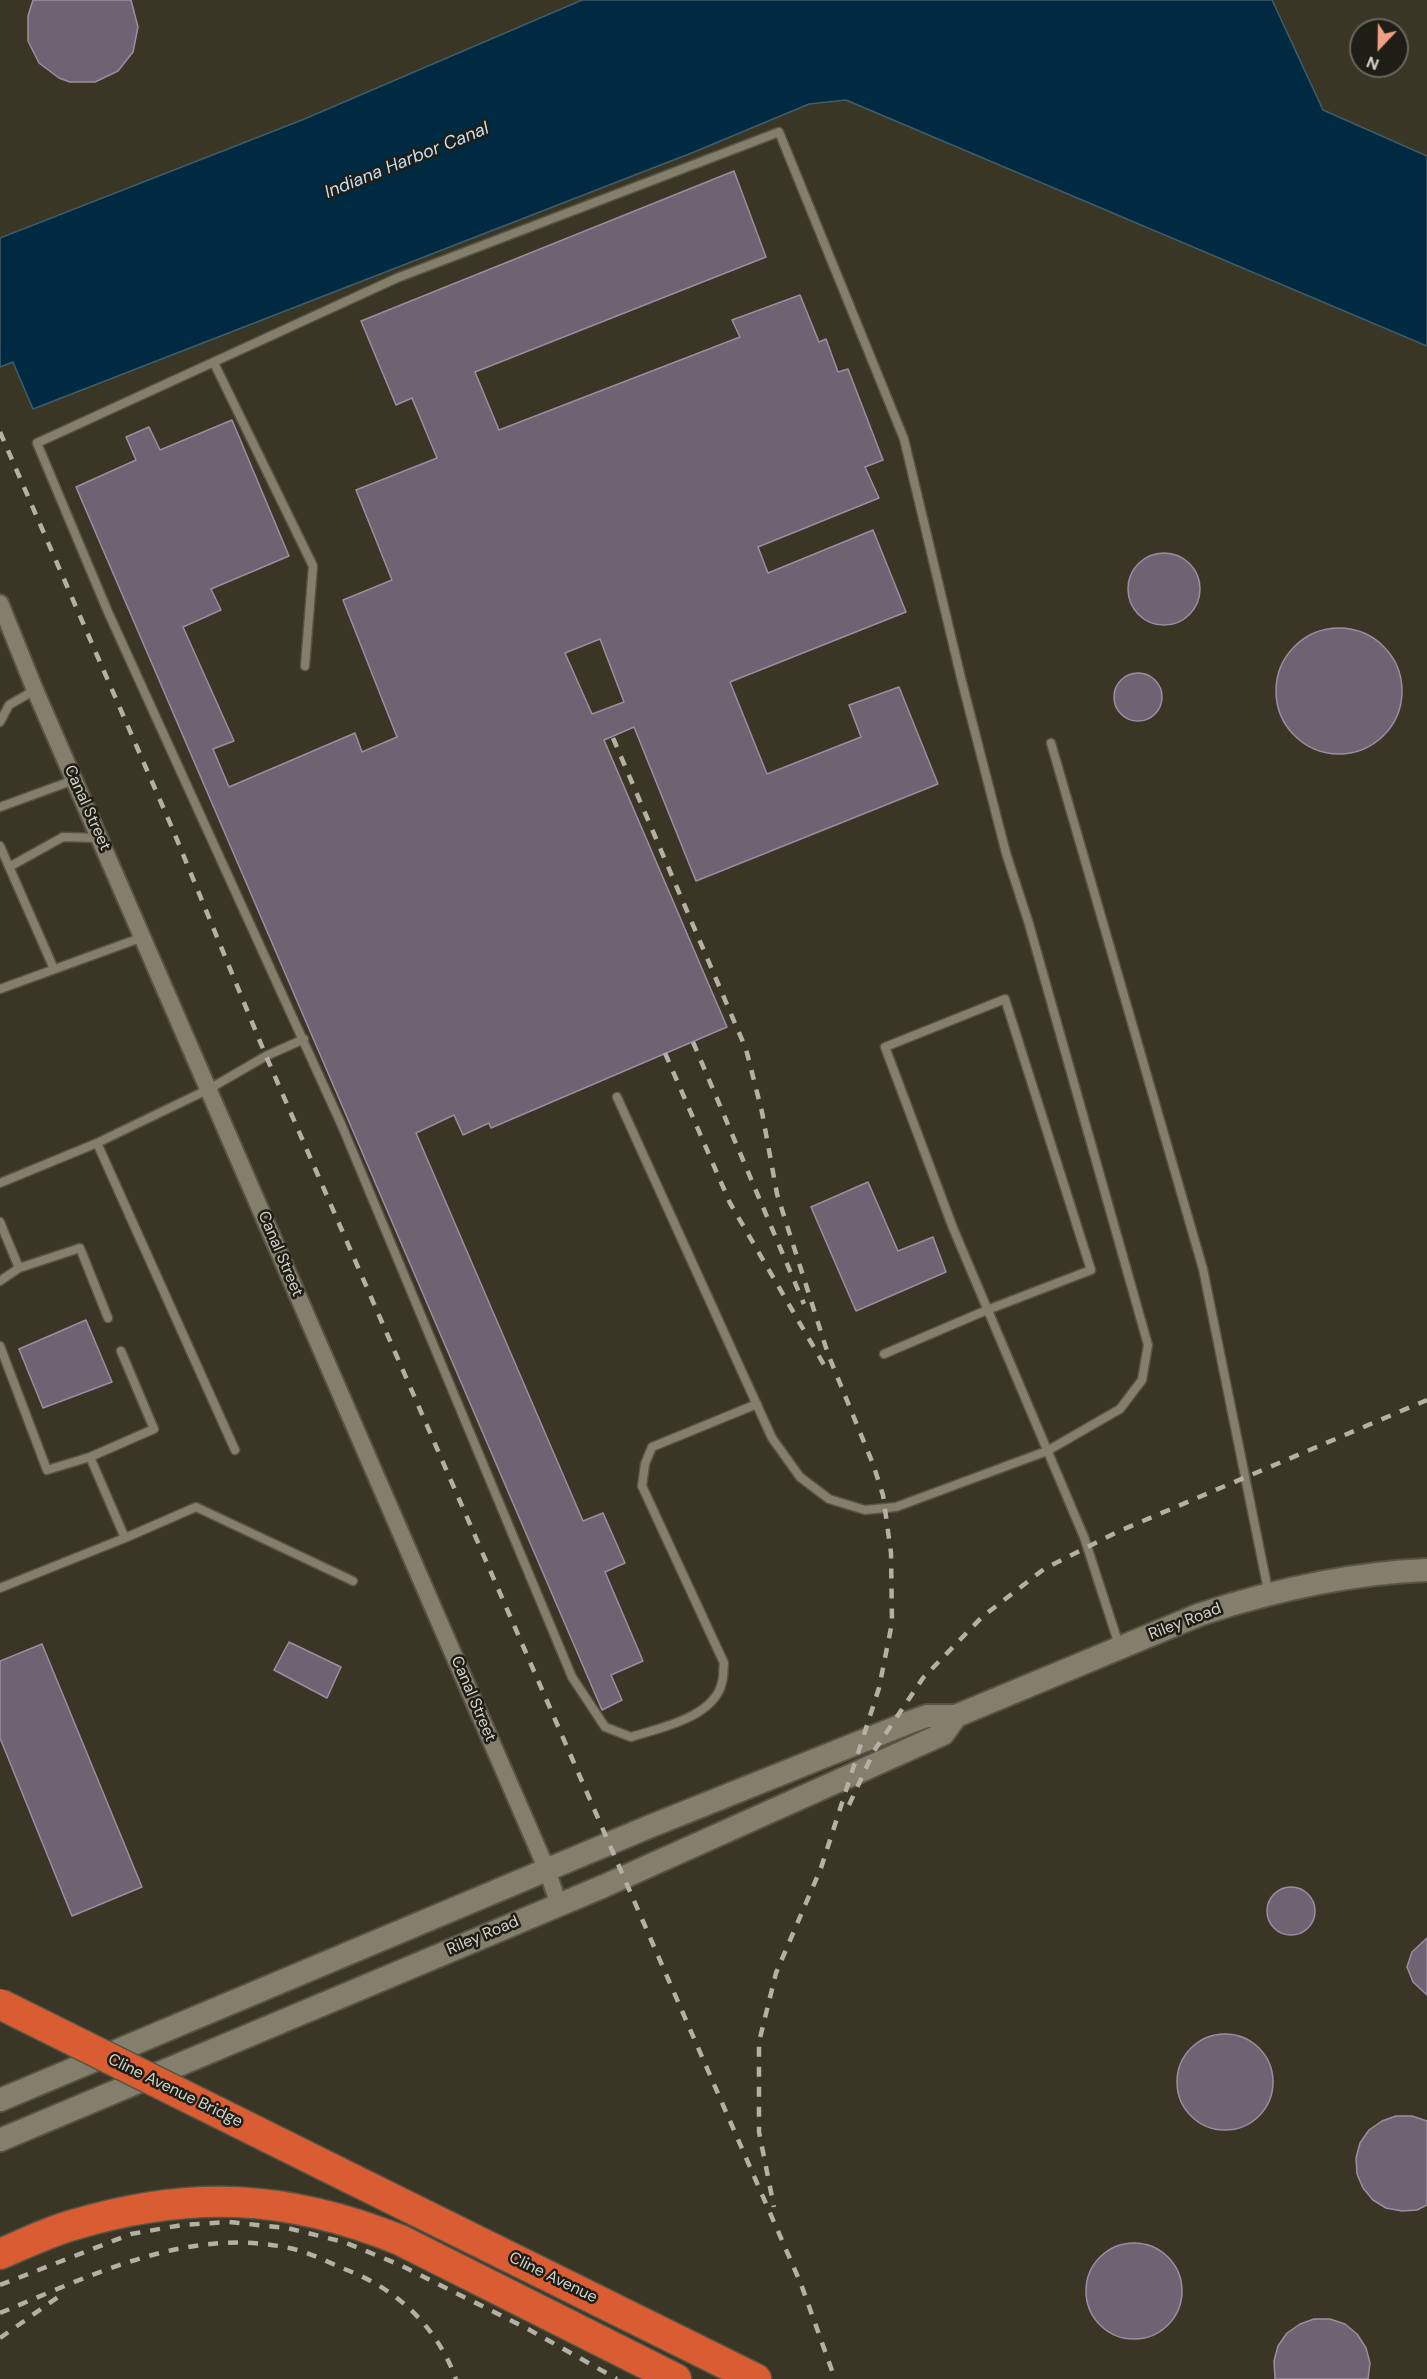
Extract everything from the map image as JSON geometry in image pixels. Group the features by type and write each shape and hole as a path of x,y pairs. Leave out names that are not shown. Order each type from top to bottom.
{"highway":[{"name":"Cline Avenue Bridge","path":"0,2004 350,2178"},
{"name":"Cline Avenue","path":"350,2178 756,2379"},
{"path":"0,2254 71,2225 133,2210 177,2203 212,2201 266,2203 326,2214 400,2240 676,2379"}],"main road":[{"name":"Riley Road","path":"0,2100 646,1827 910,1722 927,1716 956,1716 1201,1614 1340,1578 1374,1573 1427,1570"},
{"name":"Riley Road","path":"0,2140 559,1905 943,1734 956,1716"}],"street":[{"name":"Canal Street","path":"0,603 74,780 547,1870 559,1905"}],"lane":[{"path":"617,1097 757,1404 772,1438 800,1478 829,1499 865,1510 896,1507 1047,1450 1120,1409 1142,1380 1149,1345 1029,924 1006,852 962,682 904,439 779,132 397,278 36,443 108,612 342,1126 572,1677 605,1727 631,1737 683,1721 709,1705 722,1684 724,1663 642,1486 645,1464 652,1447 757,1404"},
{"path":"214,363 314,566 305,666"},
{"path":"0,722 9,705 36,690"},
{"path":"1051,743 1203,1269 1269,1595"},
{"path":"0,807 74,780"},
{"path":"9,867 63,837 100,838"},
{"path":"0,846 54,969"},
{"path":"0,989 143,937"},
{"path":"884,1354 987,1310 1091,1270 1005,999 885,1047 953,1228 987,1310 1084,1537 1120,1648"},
{"path":"0,1183 97,1143 209,1089 266,1056 304,1039"},
{"path":"97,1143 235,1450"},
{"path":"0,1222 19,1268"},
{"path":"0,1281 19,1268 80,1248 108,1318"},
{"path":"0,1346 47,1470 90,1456 154,1429 121,1351"},
{"path":"90,1456 125,1538"},
{"path":"0,1588 196,1507 353,1581"}],"water":[{"name":"Indiana Harbor Canal","path":"582,0 1272,0 1323,110 1427,156 1427,346 846,100 809,104 694,152 33,409 13,362 0,367 0,238 302,120"}],"building":[{"path":"33,0 131,0 138,27 133,52 118,71 95,82 70,82 59,78 39,63 28,41 28,16"},
{"path":"734,171 766,257 475,372 499,430 740,337 732,320 800,295 819,342 826,339 838,372 848,369 883,460 865,467 879,498 758,547 768,573 873,530 906,612 730,682 767,774 861,737 849,705 899,687 938,784 696,881 634,727 604,740 727,1027 491,1128 489,1123 463,1135 454,1115 416,1133 583,1521 603,1513 625,1563 605,1572 643,1661 611,1675 622,1700 602,1710 76,487 136,460 126,437 149,427 160,450 232,420 289,556 211,589 221,610 183,627 234,741 213,749 229,787 355,733 362,752 397,737 343,600 392,580 356,490 437,458 412,398 396,405 361,321","holes":["600,639 624,702 592,714 565,653"]},
{"path":"1164,553 1178,556 1190,563 1197,575 1200,589 1197,603 1190,615 1178,622 1164,625 1150,622 1138,615 1131,603 1128,589 1131,575 1138,563 1150,556"},
{"path":"1339,628 1363,633 1383,647 1397,667 1402,691 1397,715 1383,735 1363,749 1339,754 1315,749 1295,735 1281,715 1276,691 1281,667 1295,647 1315,633"},
{"path":"1133,673 1143,673 1155,680 1162,692 1162,702 1155,714 1143,721 1133,721 1118,710 1114,702 1114,692 1125,677"},
{"path":"868,1182 898,1251 933,1237 946,1272 856,1311 811,1207"},
{"path":"86,1320 112,1382 43,1408 19,1349"},
{"path":"289,1642 341,1667 327,1698 274,1670"},
{"path":"42,1644 142,1887 72,1916 0,1738 0,1661"},
{"path":"1286,1887 1296,1887 1308,1894 1315,1906 1315,1916 1308,1928 1296,1935 1286,1935 1271,1924 1267,1916 1267,1906 1278,1891"},
{"path":"1427,1938 1427,1995 1413,1982 1407,1967 1412,1952"},
{"path":"1225,2034 1243,2038 1259,2048 1269,2064 1273,2082 1269,2100 1259,2116 1243,2126 1225,2130 1207,2126 1191,2116 1181,2100 1177,2082 1181,2064 1191,2048 1207,2038"},
{"path":"1396,2116 1412,2116 1427,2121 1427,2205 1417,2210 1402,2211 1386,2208 1373,2200 1363,2188 1357,2174 1356,2158 1360,2143 1369,2130 1382,2121"},
{"path":"1134,2243 1152,2247 1168,2257 1178,2273 1182,2291 1178,2309 1168,2325 1152,2335 1134,2339 1116,2335 1100,2325 1090,2309 1086,2291 1090,2273 1100,2257 1116,2247"},
{"path":"1314,2319 1330,2319 1345,2324 1357,2334 1366,2348 1370,2363 1368,2379 1275,2379 1274,2361 1278,2346 1287,2333 1300,2324"}],"railway":[{"path":"0,432 173,830 266,1056 801,2284 835,2379"},
{"path":"613,738 746,1049 762,1112 777,1194 828,1354 873,1464 883,1495 891,1553 892,1623 879,1688 821,1868 776,1973 759,2042 759,2132 774,2207"},
{"path":"693,1042 804,1304"},
{"path":"665,1053 730,1203 827,1370"},
{"path":"849,1805 874,1751 923,1678 982,1617 1044,1569 1117,1532 1427,1400"},
{"path":"0,2285 131,2234 182,2225 229,2222 287,2228 344,2242 400,2265 528,2329 617,2379"},
{"path":"0,2313 72,2283 147,2256 223,2243 262,2244 307,2253 366,2278 383,2288 413,2312 427,2327 448,2360 456,2379"},
{"path":"0,2338 61,2295"}]}
